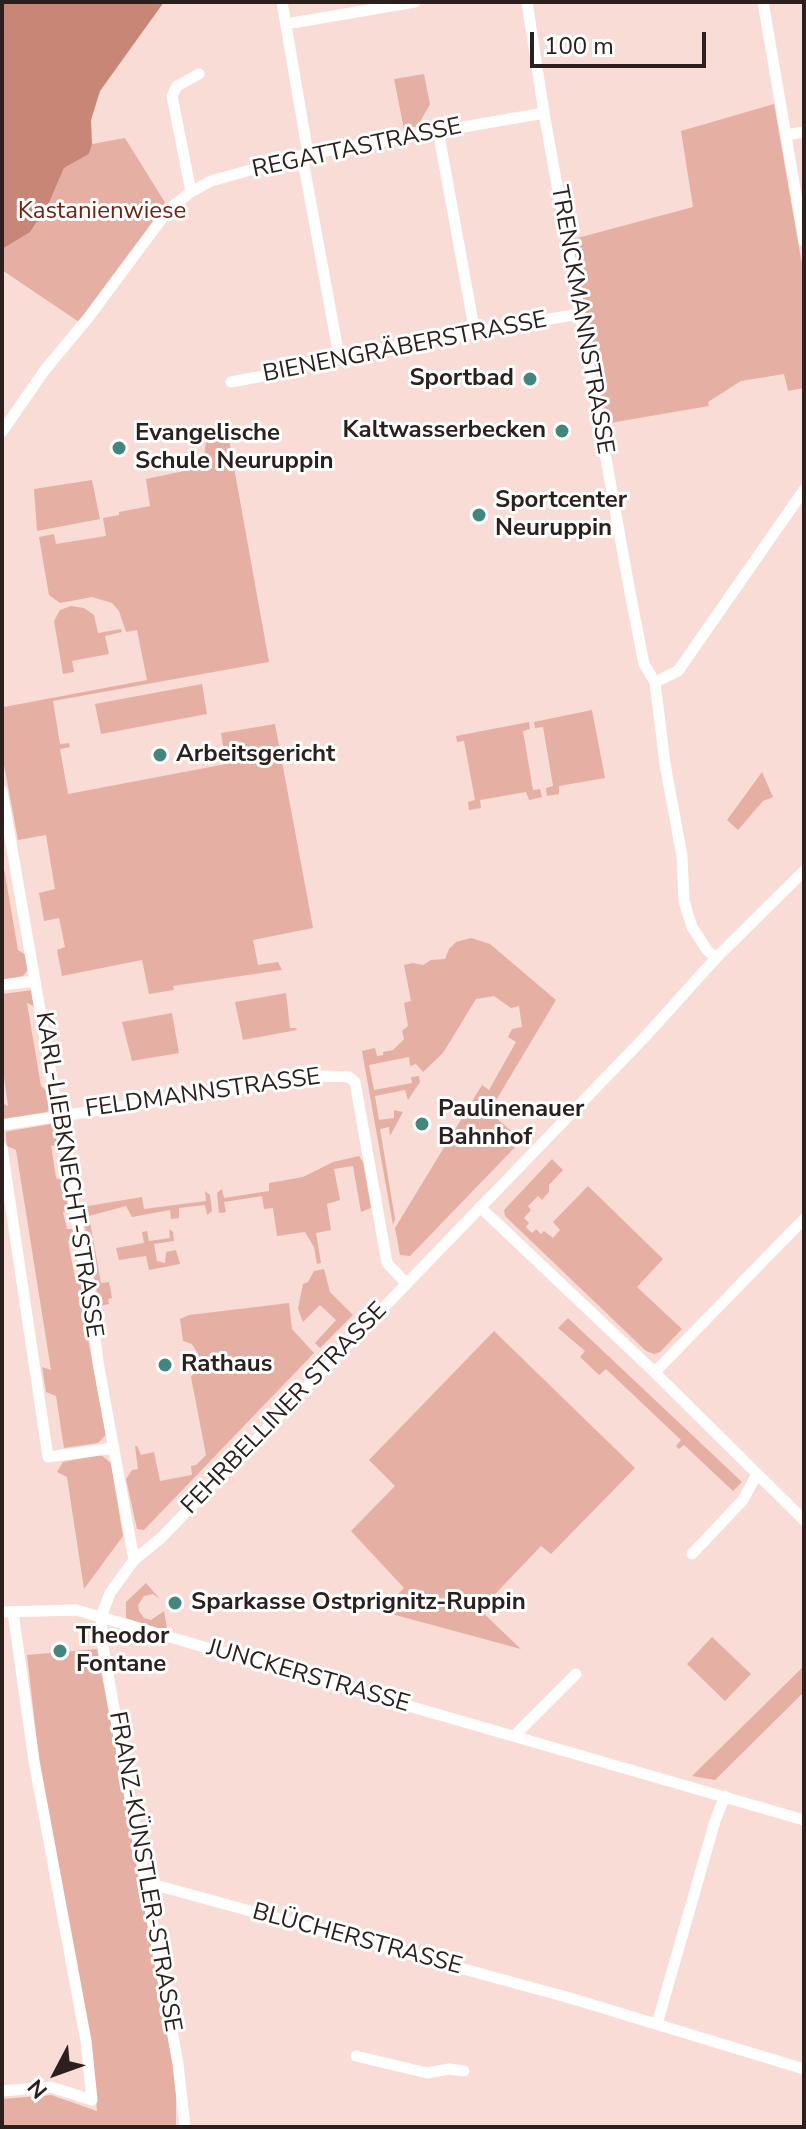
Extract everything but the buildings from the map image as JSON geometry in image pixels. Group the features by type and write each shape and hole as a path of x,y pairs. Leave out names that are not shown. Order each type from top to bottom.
{"street":[{"path":"282,2 339,356"},
{"path":"286,24 415,2"},
{"name":"TRENCKMANNSTRASSE","path":"527,2 579,314 644,664 655,682 665,764 682,856 684,901 692,927 716,958"},
{"path":"763,2 804,241"},
{"path":"191,192 172,96 177,86 199,74"},
{"name":"REGATTASTRASSE","path":"2,432 44,371 88,318 169,209 191,192 211,181 305,155 544,113"},
{"path":"438,130 475,333"},
{"path":"786,135 804,132"},
{"name":"BIENENGRÄBERSTRASSE","path":"231,382 284,372 296,365 339,356 579,314"},
{"path":"655,682 678,671 804,490"},
{"name":"KARL-LIEBKNECHT-STRASSE","path":"2,791 134,1560"},
{"name":"FEHRBELLINER STRASSE","path":"101,1617 110,1593 134,1560 161,1538 643,1039 716,958 804,871"},
{"path":"2,985 35,981"},
{"name":"FELDMANNSTRASSE","path":"2,1125 323,1076 344,1076 355,1082 387,1263 406,1283"},
{"path":"2,1148 48,1457 114,1448"},
{"path":"480,1207 803,1516"},
{"path":"655,1372 804,1219"},
{"path":"692,1554 743,1500 757,1474"},
{"name":"JUNCKERSTRASSE","path":"8,1612 74,1609 804,1820"},
{"path":"2,2091 51,2087 92,2100 86,2041 8,1612"},
{"name":"FRANZ-KÜNSTLER-STRASSE","path":"101,1617 103,1647 178,2064 185,2127"},
{"path":"514,1736 576,1674"},
{"path":"657,2024 715,1821 725,1796"},
{"name":"BLÜCHERSTRASSE","path":"144,1882 570,1998 804,2069"},
{"path":"356,2056 427,2073 449,2069 464,2071"}],"green space":[{"path":"424,74 430,104 421,120 422,125 404,129 394,79"},
{"path":"774,104 804,276 804,388 788,391 784,374 741,381 708,402 709,406 604,424 570,240 693,207 681,131"},
{"name":"Kastanienwiese","path":"125,138 169,209 82,324 2,270 2,249 49,203 64,168 89,154 92,144"},
{"path":"207,432 228,434 269,662 53,701 60,744 69,743 70,747 60,749 68,794 226,764 221,733 275,724 313,928 253,940 258,965 278,962 282,970 173,986 174,990 149,994 142,960 62,976 57,950 65,947 59,918 44,921 39,893 55,889 46,835 18,840 2,754 2,711 4,707 147,680 137,630 126,632 119,611 112,603 92,597 60,603 49,595 39,537 54,534 56,544 106,536 103,518 150,506 146,479 203,467"},
{"path":"92,480 100,519 37,531 34,489"},
{"path":"71,606 84,608 94,615 98,633 121,629 122,632 105,636 109,654 72,661 74,672 63,674 54,621 60,610"},
{"path":"202,684 207,714 101,734 95,704"},
{"path":"592,710 605,778 559,786 559,794 547,796 546,788 553,786 543,727 535,728 534,722"},
{"path":"529,722 530,729 523,731 533,790 540,789 542,797 529,800 526,792 480,800 481,808 469,810 468,802 475,800 464,741 457,742 456,736"},
{"path":"762,772 773,797 763,801 738,830 727,820"},
{"path":"2,857 18,950 26,955 29,968 23,976 2,980"},
{"path":"471,938 490,944 556,1000 489,1112 522,1140 410,1256 400,1255 395,1228 482,1085 489,1090 516,1042 508,1037 512,1029 522,1027 519,1006 511,1008 494,996 476,999 443,1053 423,1072 416,1064 410,1066 409,1057 369,1065 374,1090 412,1083 411,1077 419,1076 420,1082 408,1100 405,1090 375,1096 379,1120 394,1118 394,1110 403,1112 390,1136 389,1127 380,1129 395,1219 393,1225 362,1051 375,1048 377,1056 383,1055 404,1039 402,1031 408,1026 404,1003 411,1001 404,965 423,965 431,960 445,959 456,942"},
{"path":"33,990 36,1007 27,1003 41,1086 51,1094 52,1105 47,1112 3,1119 2,1103 8,1106 2,1062 2,994"},
{"path":"286,993 290,1028 297,1030 243,1040 235,1002"},
{"path":"172,1013 179,1053 132,1061 122,1022"},
{"path":"51,1124 55,1126 59,1148 51,1145 56,1178 64,1181 69,1211 63,1212 67,1229 73,1229 75,1242 68,1241 75,1278 84,1285 86,1299 82,1307 106,1435 98,1443 64,1448 56,1396 46,1392 42,1367 51,1370 16,1150 7,1146 6,1138 6,1132"},
{"path":"359,1156 363,1162 371,1208 361,1212 353,1166 334,1169 340,1200 327,1204 331,1230 316,1233 321,1263 317,1264 314,1247 305,1232 277,1236 273,1208 264,1209 262,1196 224,1202 226,1212 219,1213 217,1193 222,1189 224,1198 269,1191 269,1183 303,1177 333,1162"},
{"path":"552,1159 563,1170 549,1185 549,1192 542,1200 538,1196 528,1206 531,1210 524,1218 529,1223 526,1227 532,1233 536,1229 553,1238 560,1230 553,1222 588,1186 663,1259 637,1287 682,1329 660,1352 654,1354 646,1351 505,1216 504,1210"},
{"path":"205,1191 210,1195 212,1211 207,1215 205,1205 179,1208 179,1218 171,1219 170,1210 132,1217 126,1206 89,1216 101,1283 109,1282 112,1298 108,1299 109,1304 95,1307 93,1294 97,1293 82,1212 88,1206 142,1197 144,1209 206,1201"},
{"path":"169,1229 173,1232 174,1241 154,1244 157,1261 165,1263 166,1252 176,1250 180,1264 149,1270 146,1256 119,1260 116,1248 144,1243 142,1232 147,1231 149,1241 170,1238"},
{"path":"324,1269 330,1292 353,1315 320,1348 315,1343 336,1320 320,1305 303,1322 298,1309 303,1284 308,1282 314,1271"},
{"path":"289,1303 292,1329 314,1353 144,1530 137,1529 126,1479 132,1470 138,1469 135,1446 141,1455 154,1452 160,1481 192,1475 191,1466 206,1455 191,1377 196,1371 198,1354 192,1344 183,1341 180,1319 189,1315"},
{"path":"568,1318 742,1482 733,1491 684,1445 679,1449 676,1446 681,1440 606,1369 599,1375 580,1357 585,1351 558,1328"},
{"path":"494,1331 635,1468 551,1554 541,1546 480,1610 521,1649 388,1613 387,1605 404,1588 351,1531 395,1486 369,1460"},
{"path":"101,1455 111,1463 123,1536 84,1589 67,1477 57,1472 63,1462"},
{"path":"146,1583 160,1599 153,1594 144,1596 138,1605 139,1611 144,1618 151,1620 164,1611 167,1628 156,1628 126,1618 126,1602"},
{"path":"712,1637 751,1674 725,1701 687,1664"},
{"path":"97,1649 176,2075 176,2127 2,2127 2,2099 51,2095 97,2111 90,2039 40,1768 27,1655"},
{"path":"804,1666 804,1692 715,1780 692,1776"}],"shaded area":[{"path":"2,2 164,2 100,91 91,120 92,144 89,154 64,168 49,203 30,232 2,249"}],"place":[{"name":"Sportbad","path":"530,379"},
{"name":"Kaltwasserbecken","path":"562,431"},
{"name":"Evangelische Schule Neuruppin","path":"119,448"},
{"name":"Sportcenter Neuruppin","path":"479,515"},
{"name":"Arbeitsgericht","path":"160,755"},
{"name":"Paulinenauer Bahnhof","path":"422,1124"},
{"name":"Rathaus","path":"165,1365"},
{"name":"Sparkasse Ostprignitz-Ruppin","path":"175,1603"},
{"name":"Theodor Fontane","path":"60,1651"}]}
